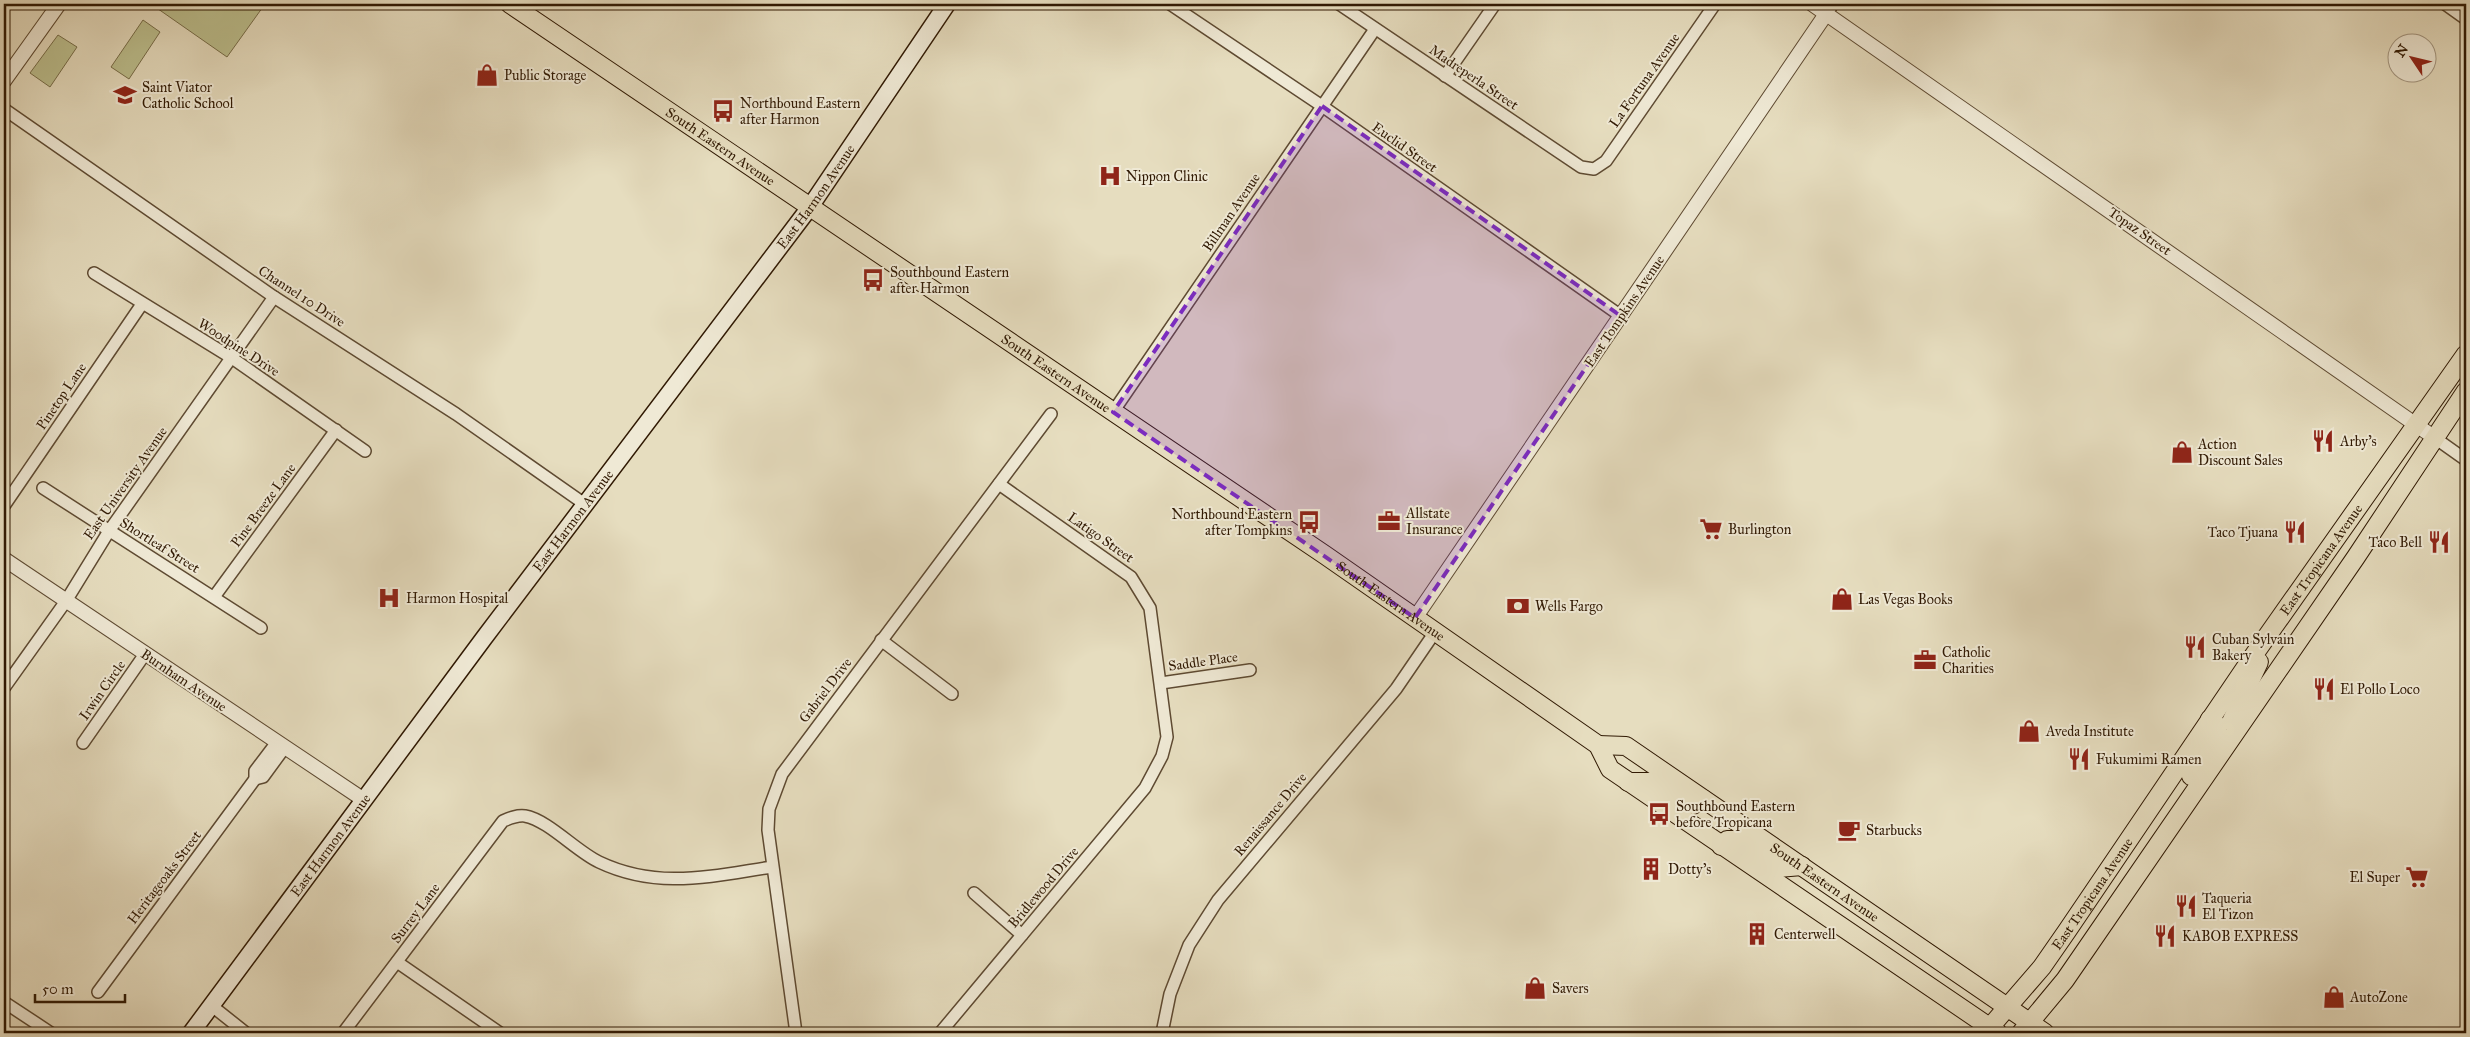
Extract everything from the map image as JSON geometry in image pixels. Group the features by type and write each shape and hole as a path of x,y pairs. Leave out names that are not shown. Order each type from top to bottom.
{"main road":[{"name":"South Eastern Avenue","path":"510,4 1416,618 1598,745 1610,769 1628,782 1991,1031"},
{"name":"East Harmon Avenue","path":"191,1033 810,207 947,4"},
{"name":"East Tropicana Avenue","path":"1991,1031 2007,1007 2042,967 2210,719 2418,426 2466,354"},
{"name":"East Tropicana Avenue","path":"2026,1028 2065,980 2466,391"},
{"path":"2229,738 2232,719 2259,665 2260,657 2258,650"},
{"path":"2163,835 2183,791 2216,735 2218,726 2210,719"},
{"name":"South Eastern Avenue","path":"1598,745 1626,746 2007,1007 2026,1028 2045,1033"},
{"path":"1628,782 1652,782 1683,804 1693,805 1703,799"},
{"path":"1721,846 1727,840 1735,840 1778,868 1802,866"}],"street":[{"path":"4,81 59,4"},
{"name":"Euclid Street","path":"1170,4 1322,106 1621,316"},
{"name":"Madreperla Street","path":"1339,4 1581,168 1594,169"},
{"path":"1445,76 1495,4"},
{"name":"La Fortuna Avenue","path":"1594,169 1606,161 1715,4"},
{"name":"Topaz Street","path":"1812,4 1830,9 2466,460"},
{"path":"2445,4 2466,19"},
{"name":"East Tompkins Avenue","path":"1416,618 1830,9"},
{"name":"Billman Avenue","path":"1113,412 1375,29"},
{"name":"Channel 10 Drive","path":"4,109 274,297 456,414 586,505"},
{"name":"Woodpine Drive","path":"94,273 232,358 365,451"},
{"name":"East University Avenue","path":"4,688 66,601 109,531 274,297"},
{"name":"Pinetop Lane","path":"4,506 142,304"},
{"name":"Gabriel Drive","path":"796,1033 768,830 769,809 782,774 1052,414"},
{"name":"Pine Breeze Lane","path":"214,597 336,430"},
{"name":"Latigo Street","path":"999,484 1131,577 1150,608 1167,737 1162,756"},
{"name":"Shortleaf Street","path":"43,488 261,628"},
{"name":"Burnham Avenue","path":"4,559 364,800"},
{"name":"Renaissance Drive","path":"1162,1033 1170,994 1188,945 1218,900 1396,689 1435,632"},
{"path":"881,640 952,694"},
{"name":"Irwin Circle","path":"83,743 145,654"},
{"name":"Saddle Place","path":"1161,683 1250,670"},
{"name":"Heritageoaks Street","path":"98,992 255,779 255,771 281,744"},
{"name":"Bridlewood Drive","path":"940,1033 1145,788 1162,756"},
{"name":"Surrey Lane","path":"343,1033 503,821 515,816 526,816 538,821 598,862 622,872 686,880 772,867"},
{"path":"974,893 1022,934"},
{"path":"397,962 500,1033"},
{"path":"4,1002 52,1033"},
{"path":"212,1006 246,1033"}],"highlighted area":[{"path":"1322,106 1621,316 1415,618 1113,412"}],"green space":[{"path":"151,4 265,4 227,57"},
{"path":"143,20 160,32 129,79 111,67"},
{"path":"58,35 77,47 50,87 30,73"}],"place":[{"name":"Public Storage","path":"487,75"},
{"name":"Saint Viator Catholic School","path":"125,95"},
{"name":"Northbound Eastern after Harmon","path":"723,111"},
{"name":"Nippon Clinic","path":"1110,176"},
{"name":"Southbound Eastern after Harmon","path":"873,280"},
{"name":"Arby's","path":"2323,441"},
{"name":"Action Discount Sales","path":"2182,452"},
{"name":"Allstate Insurance","path":"1389,521"},
{"name":"Northbound Eastern after Tompkins","path":"1309,522"},
{"name":"Burlington","path":"1711,529"},
{"name":"Taco Tjuana","path":"2295,532"},
{"name":"Taco Bell","path":"2439,542"},
{"name":"Harmon Hospital","path":"389,598"},
{"name":"Las Vegas Books","path":"1842,599"},
{"name":"Wells Fargo","path":"1518,606"},
{"name":"Cuban Sylvain Bakery","path":"2195,647"},
{"name":"Catholic Charities","path":"1925,660"},
{"name":"El Pollo Loco","path":"2324,689"},
{"name":"Aveda Institute","path":"2029,731"},
{"name":"Fukumimi Ramen","path":"2079,759"},
{"name":"Southbound Eastern before Tropicana","path":"1659,814"},
{"name":"Starbucks","path":"1849,830"},
{"name":"Dotty's","path":"1651,869"},
{"name":"El Super","path":"2417,877"},
{"name":"Taqueria El Tizon","path":"2186,906"},
{"name":"Centerwell","path":"1757,934"},
{"name":"KABOB EXPRESS","path":"2165,936"},
{"name":"Savers","path":"1535,988"},
{"name":"AutoZone","path":"2334,997"}]}
